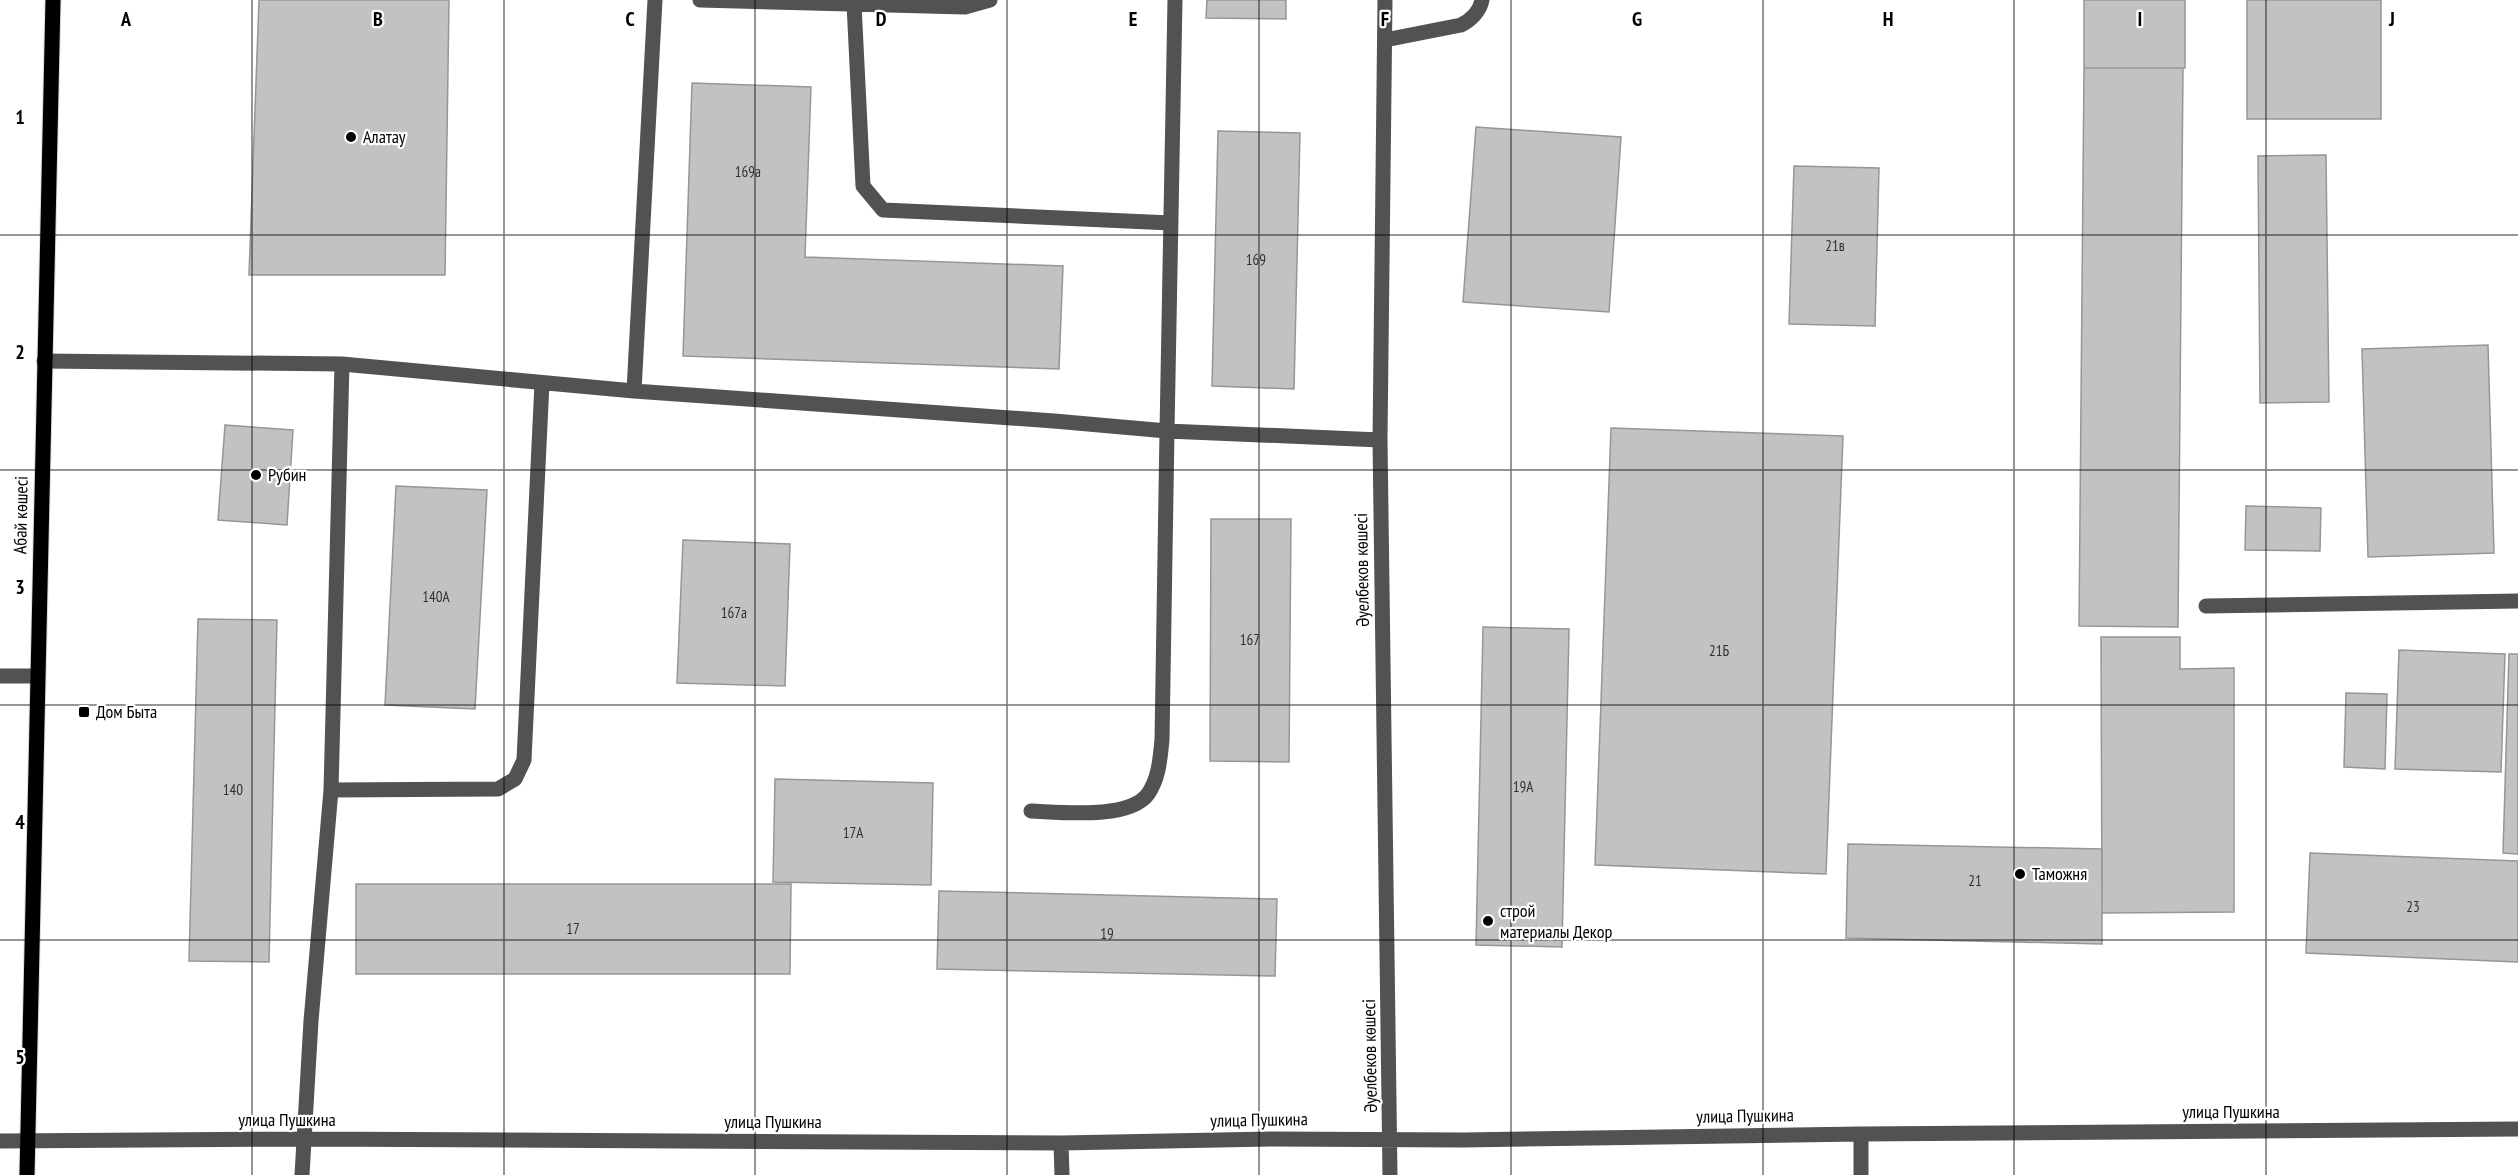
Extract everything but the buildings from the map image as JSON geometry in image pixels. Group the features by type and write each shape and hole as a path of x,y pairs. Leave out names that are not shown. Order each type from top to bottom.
{"main road":[{"name":"Абай көшесі","path":"27,1175 53,0"}],"street":[{"path":"634,391 655,0"},
{"path":"700,0 965,8 990,0"},
{"path":"1031,811 1096,813 1125,808 1147,795 1159,770 1162,729 1176,0"},
{"name":"Әуелбеков көшесі","path":"1385,0 1380,440 1390,1175"},
{"path":"1385,40 1461,25 1469,21 1476,13 1482,0"},
{"path":"854,4 863,186 883,210 1171,223"},
{"path":"45,361 342,364 634,391 1167,431 1380,440"},
{"path":"302,1175 311,1021 331,790 342,364"},
{"path":"331,790 498,789 515,779 524,760 542,383"},
{"path":"2206,606 2518,601"},
{"path":"0,676 37,676"},
{"name":"улица Пушкина","path":"0,1141 304,1139 1061,1143 2518,1129"},
{"path":"1861,1134 1861,1175"},
{"path":"1061,1143 1062,1175"}],"place":[{"name":"Алатау","path":"351,137"},
{"name":"Рубин","path":"256,475"},
{"name":"Дом Быта","path":"84,712"},
{"name":"Таможня","path":"2020,874"},
{"name":"строй материалы Декор","path":"1488,921"}]}
